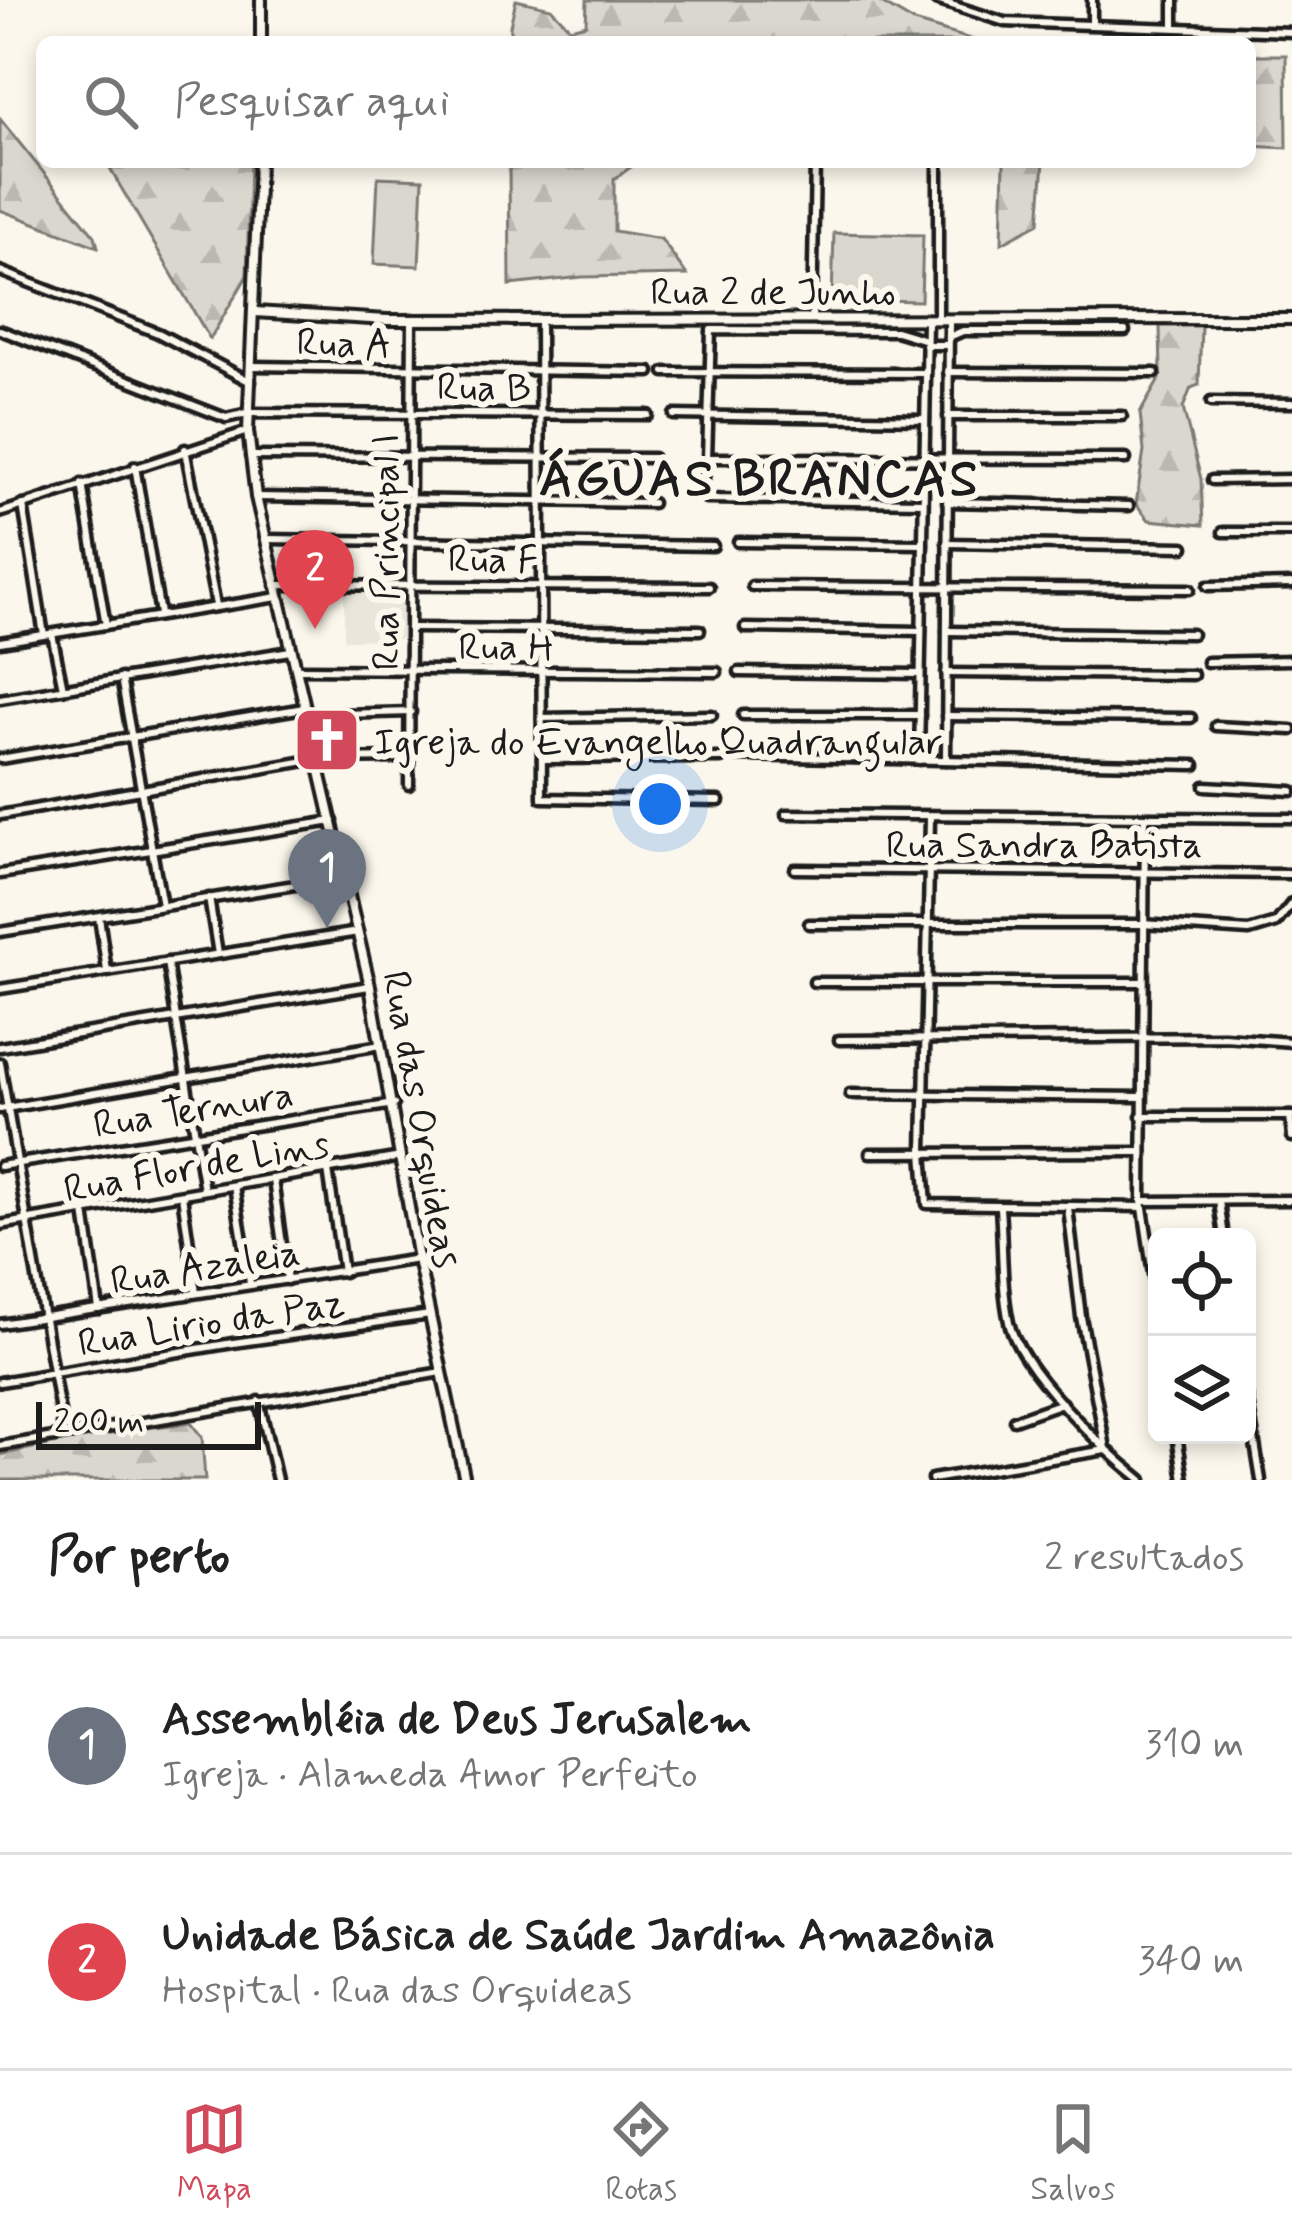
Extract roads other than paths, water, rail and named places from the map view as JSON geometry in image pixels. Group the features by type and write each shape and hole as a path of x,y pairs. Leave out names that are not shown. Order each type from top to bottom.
{"street":[{"path":"261,0 261,36"},
{"path":"936,0 992,20 1292,32"},
{"path":"1092,0 1092,24"},
{"path":"1174,0 1174,27"},
{"name":"Rua das Orquideas","path":"259,168 248,413 256,497 370,986 418,1259 465,1480"},
{"path":"812,320 815,168"},
{"path":"919,760 926,343 938,321 938,168"},
{"path":"0,272 158,333 251,382"},
{"name":"Rua 2 de Junho","path":"255,312 540,320 1292,319"},
{"name":"Rua Principal I","path":"409,785 412,319"},
{"path":"540,320 542,798 718,801"},
{"path":"938,321 949,341 946,760"},
{"name":"Rua B","path":"0,330 226,418 248,413 648,415"},
{"path":"923,502 707,499 702,492 711,330 896,331 926,343 949,341 963,331 1125,331"},
{"name":"Rua A","path":"252,366 650,372"},
{"path":"665,372 926,373"},
{"path":"948,372 1155,373"},
{"path":"1210,403 1292,403"},
{"path":"674,415 925,419"},
{"path":"948,416 1122,416"},
{"path":"0,512 248,431"},
{"path":"184,449 216,605"},
{"path":"250,456 653,458"},
{"path":"707,458 1126,460"},
{"path":"136,466 160,614"},
{"path":"1212,480 1292,479"},
{"path":"82,484 106,625"},
{"path":"256,497 652,503"},
{"path":"947,502 1129,506"},
{"path":"23,505 63,688"},
{"path":"1222,532 1292,532"},
{"path":"265,539 713,546"},
{"path":"737,542 923,544"},
{"path":"947,543 1184,547"},
{"path":"1208,586 1292,584"},
{"name":"Rua F","path":"275,585 710,587"},
{"path":"752,586 1190,589"},
{"path":"0,642 278,597"},
{"path":"411,628 700,630"},
{"path":"745,628 921,631"},
{"path":"947,631 1192,634"},
{"path":"0,699 290,651"},
{"path":"1207,662 1292,660"},
{"name":"Rua H","path":"294,668 717,672"},
{"path":"739,672 920,674"},
{"path":"946,673 1193,674"},
{"path":"122,678 162,906"},
{"path":"0,759 306,712 411,712"},
{"path":"542,718 712,715"},
{"path":"743,715 920,715"},
{"path":"946,716 1191,718"},
{"path":"1216,726 1292,730"},
{"path":"735,756 1195,764"},
{"path":"0,815 317,759 410,758"},
{"path":"542,759 721,758"},
{"path":"1205,786 1292,790"},
{"path":"786,814 1292,818"},
{"path":"1145,817 1141,1097 1148,1239"},
{"path":"930,818 923,1152 927,1204 1068,1208 1292,1200"},
{"path":"0,874 333,821"},
{"name":"Rua Sandra Batista","path":"795,869 1292,874"},
{"path":"0,932 345,877"},
{"path":"208,898 218,954"},
{"path":"809,924 1142,924 1249,931 1276,922 1292,903"},
{"path":"98,917 107,971"},
{"path":"0,989 358,932"},
{"path":"167,962 204,1191"},
{"path":"814,982 1141,982"},
{"path":"0,1047 370,986"},
{"path":"839,1040 1224,1036 1292,1042"},
{"path":"4,1108 381,1045"},
{"path":"0,1063 4,1108 19,1163 64,1435"},
{"path":"850,1094 1141,1097"},
{"name":"Rua Ternura","path":"0,1166 394,1104"},
{"path":"1142,1116 1291,1117 1292,1137"},
{"path":"870,1153 1142,1152"},
{"name":"Rua Flor de Lins","path":"0,1225 401,1157"},
{"path":"328,1170 343,1271"},
{"path":"274,1180 286,1280"},
{"path":"234,1186 250,1284"},
{"path":"182,1194 196,1293"},
{"path":"1219,1201 1223,1228"},
{"path":"1000,1208 1009,1325 1039,1376 1106,1450 1142,1480"},
{"path":"1068,1208 1081,1317 1106,1450"},
{"path":"85,1212 99,1309"},
{"name":"Rua Azaleia","path":"0,1324 418,1259"},
{"name":"Rua Lirio da Paz","path":"0,1382 430,1315"},
{"path":"0,1446 442,1372"},
{"path":"259,1401 277,1480"},
{"path":"1014,1420 1062,1402"},
{"path":"1178,1444 1184,1480"},
{"path":"1255,1444 1261,1480"},
{"path":"932,1479 1106,1450"}],"place":[{"name":"Unidade Básica de Saúde Jardim Amazônia","path":"315,629"},
{"name":"Igreja do Evangelho Quadrangular","path":"327,740"},
{"name":"Assembléia de Deus Jerusalem","path":"327,928"}],"district":[{"name":"ÁGUAS BRANCAS","path":"760,477"}]}
